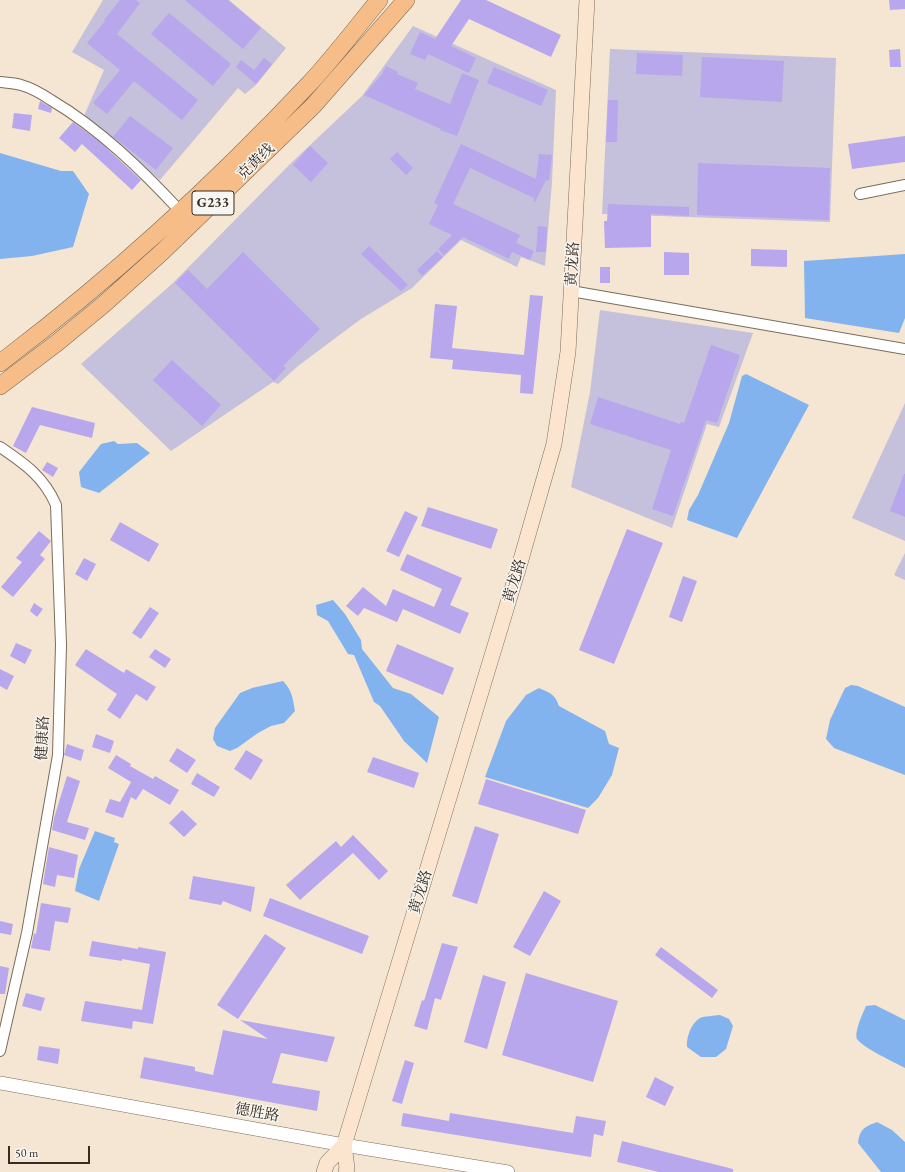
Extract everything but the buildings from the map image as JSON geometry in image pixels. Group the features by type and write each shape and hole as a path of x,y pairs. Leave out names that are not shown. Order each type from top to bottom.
{"highway":[{"name":"克黄线","path":"0,363 45,329 91,291 181,212 310,83 379,0"},
{"name":"克黄线","path":"0,386 58,342 98,309 162,252 313,106 406,0"}],"main road":[{"name":"黄龙路","path":"346,1172 347,1168 344,1145 518,570 554,444 568,352 587,0"},
{"name":"黄龙路","path":"324,1172 327,1163 344,1145"}],"street":[{"path":"0,82 21,85 35,90 76,116 126,157 161,190 181,212"},
{"path":"860,194 905,185"},
{"path":"572,291 905,348"},
{"name":"健康路","path":"0,447 37,474 51,492 56,505 61,645 58,755 27,933 0,1051"},
{"name":"德胜路","path":"0,1083 344,1145 508,1172"}],"shaded area":[{"path":"103,0 229,0 286,48 256,85 245,94 238,88 160,180 84,116 104,70 72,52"},
{"path":"413,26 556,90 552,182 545,266 521,257 517,267 461,240 412,288 361,319 298,366 278,384 273,382 171,451 81,364 173,283 289,165 362,96"},
{"path":"610,49 836,58 830,222 602,214"},
{"path":"600,310 753,333 719,427 707,424 672,528 571,487 590,392"},
{"path":"905,403 905,541 852,518"},
{"path":"905,553 905,580 894,575"}],"water":[{"path":"0,153 61,171 73,171 89,194 73,247 32,256 0,259"},
{"path":"905,254 905,318 899,333 805,318 804,261"},
{"path":"746,374 809,405 737,538 687,520 689,510 698,495 729,423 742,376"},
{"path":"114,441 118,444 137,443 150,453 99,493 81,487 79,472 101,444"},
{"path":"333,600 345,614 361,640 362,649 393,688 411,694 439,717 427,763 404,741 380,706 374,702 354,655 348,654 328,621 317,615 316,605"},
{"path":"283,681 290,691 295,711 284,723 271,726 230,751 217,746 213,739 215,728 240,693 252,688"},
{"path":"851,685 858,686 905,707 905,775 834,748 826,739 830,720 845,688"},
{"path":"539,688 552,694 559,706 605,731 609,744 619,748 612,775 598,798 588,808 485,777 506,721 526,695"},
{"path":"95,831 115,838 114,842 119,844 99,901 75,891 79,869"},
{"path":"875,1005 905,1020 905,1068 872,1051 860,1043 857,1039 856,1036 858,1027 866,1006"},
{"path":"720,1015 729,1019 733,1026 726,1049 716,1057 701,1057 687,1047 687,1039 690,1031 694,1023 700,1018"},
{"path":"877,1122 892,1130 905,1142 905,1172 881,1172 858,1143 863,1129"}]}
